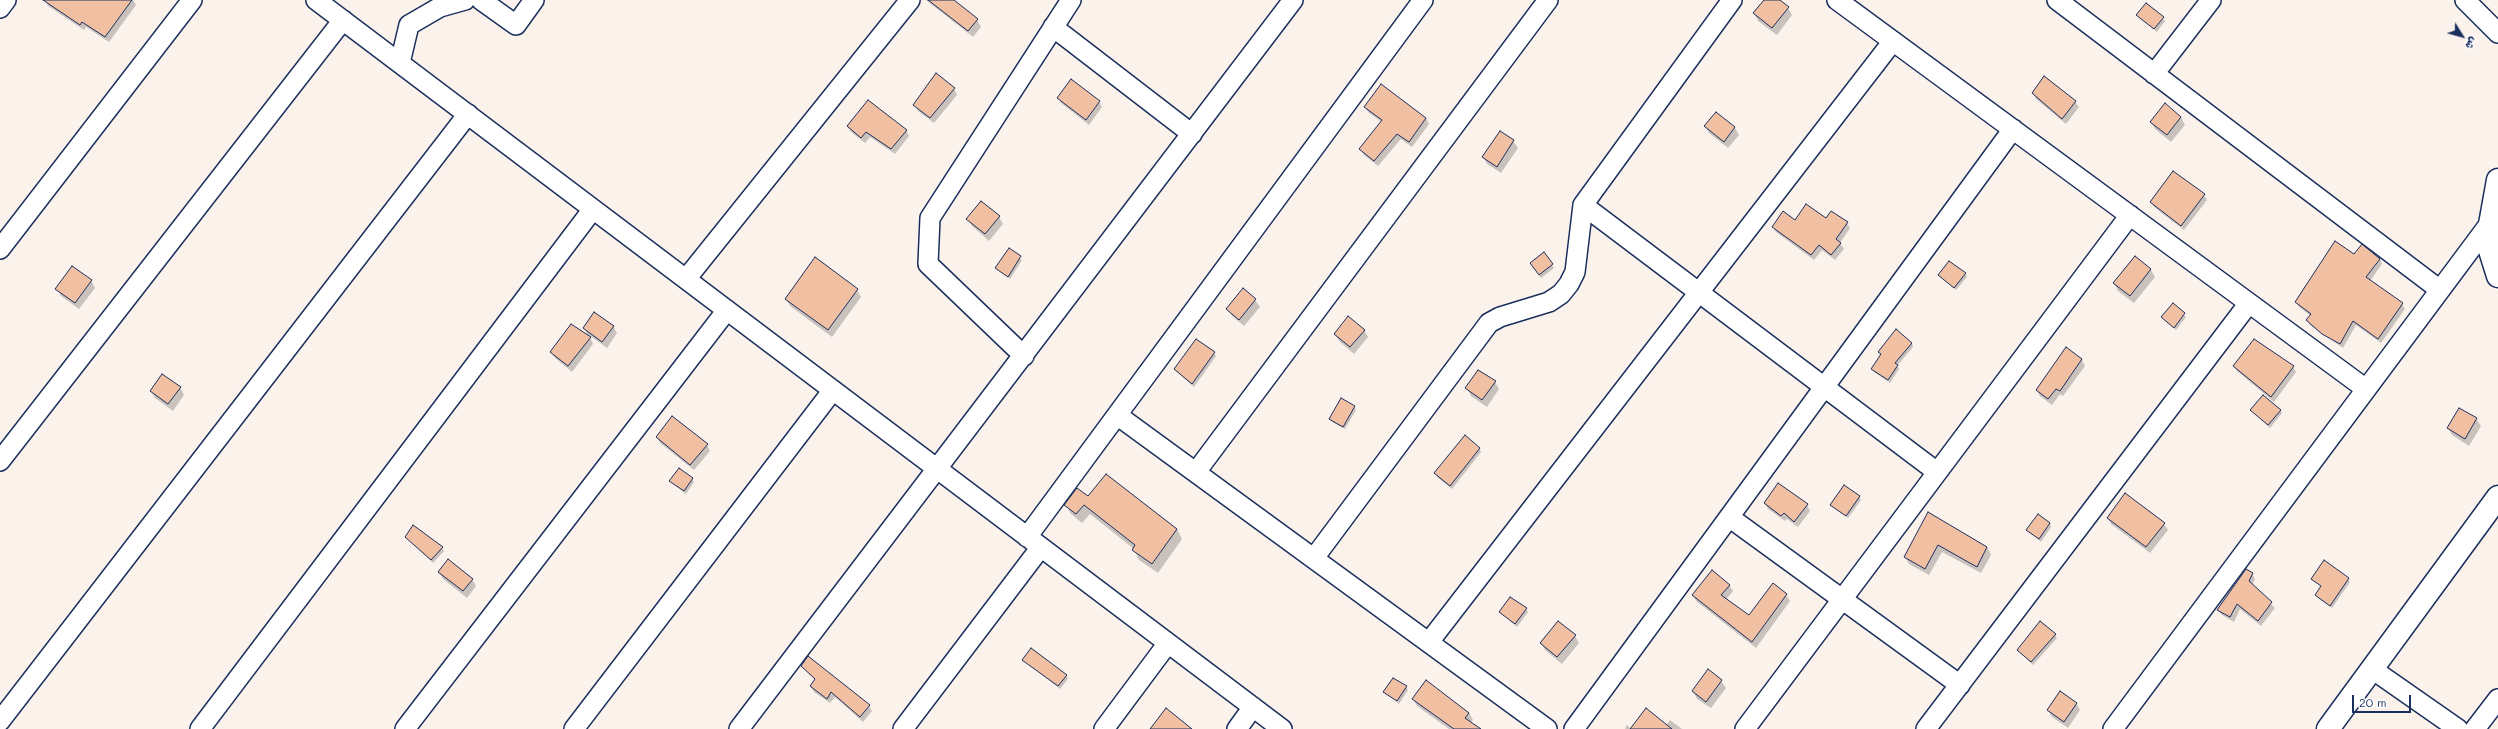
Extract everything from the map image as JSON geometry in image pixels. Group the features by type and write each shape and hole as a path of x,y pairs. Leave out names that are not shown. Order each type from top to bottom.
{"street":[{"path":"0,8 6,0"},
{"path":"0,249 192,0"},
{"path":"316,0 1282,729"},
{"path":"400,63 409,25 440,7 465,0"},
{"path":"481,0 516,25 534,0"},
{"path":"686,279 910,0"},
{"path":"1024,356 928,264 930,218 1071,0"},
{"path":"740,729 938,470 1293,0"},
{"path":"903,729 1034,542 1117,415 1423,0"},
{"path":"1196,472 1548,0"},
{"path":"1314,558 1489,323 1500,317 1549,302 1565,289 1575,272 1583,205 1732,0"},
{"path":"1837,0 2366,389"},
{"path":"2057,0 2440,290"},
{"path":"2154,74 2211,0"},
{"path":"2465,0 2498,33"},
{"path":"0,461 343,20"},
{"path":"1053,27 1192,134"},
{"path":"1428,642 1893,41"},
{"path":"0,721 468,114"},
{"path":"1574,729 2013,129"},
{"path":"2498,180 2487,241 2498,276"},
{"path":"1583,205 1937,472"},
{"path":"200,729 593,209"},
{"path":"1745,729 2130,215"},
{"path":"2113,729 2490,223"},
{"path":"1926,729 2249,303"},
{"path":"405,729 727,310"},
{"path":"574,729 833,390"},
{"path":"1117,415 1547,729"},
{"path":"2328,729 2498,497"},
{"path":"1729,516 1960,685"},
{"path":"1104,729 1168,644"},
{"path":"2372,668 2458,729"},
{"path":"2475,729 2498,699"},
{"path":"1237,729 1253,708"}],"building":[{"path":"43,0 132,0 105,37 82,22 80,25"},
{"path":"928,0 954,0 978,19 968,31"},
{"path":"1764,0 1780,0 1789,7 1772,28 1753,13"},
{"path":"2146,3 2164,17 2154,29 2136,15"},
{"path":"936,73 955,88 930,118 913,105"},
{"path":"2044,76 2076,101 2062,119 2032,93"},
{"path":"1071,79 1100,101 1086,120 1057,98"},
{"path":"1381,84 1426,118 1409,142 1397,134 1374,161 1359,149 1382,120 1364,107"},
{"path":"868,100 907,130 891,149 866,132 861,138 847,126"},
{"path":"2165,103 2181,117 2167,135 2150,122"},
{"path":"1716,112 1735,127 1724,142 1704,126"},
{"path":"1500,131 1514,140 1497,167 1482,157"},
{"path":"2173,171 2205,194 2181,226 2150,202"},
{"path":"981,201 1000,216 985,234 966,219"},
{"path":"1806,204 1826,218 1831,211 1848,222 1836,239 1841,243 1831,255 1819,245 1811,255 1772,227 1783,211 1795,220"},
{"path":"2335,241 2354,254 2362,244 2380,259 2366,277 2403,303 2378,339 2353,321 2340,344 2322,334 2306,320 2311,314 2295,302"},
{"path":"1009,248 1021,256 1008,277 995,268"},
{"path":"1544,252 1553,264 1539,275 1530,263"},
{"path":"2135,256 2151,269 2130,296 2113,283"},
{"path":"815,257 858,289 828,330 785,299"},
{"path":"1949,261 1966,273 1954,288 1938,275"},
{"path":"72,266 92,280 75,303 55,289"},
{"path":"1243,288 1256,299 1239,320 1226,309"},
{"path":"2173,303 2185,313 2174,328 2161,317"},
{"path":"594,312 614,326 602,342 583,328"},
{"path":"1348,316 1365,330 1350,347 1334,334"},
{"path":"571,324 591,337 568,366 550,352"},
{"path":"1896,329 1912,343 1895,363 1898,365 1888,380 1871,369 1881,354 1878,352"},
{"path":"1196,339 1215,352 1192,384 1174,369"},
{"path":"2254,339 2294,366 2271,397 2233,366"},
{"path":"2066,347 2082,359 2060,391 2056,389 2048,399 2036,390"},
{"path":"1478,370 1496,381 1482,400 1465,388"},
{"path":"162,374 181,387 168,404 150,391"},
{"path":"2263,395 2281,410 2268,425 2250,410"},
{"path":"1341,398 1355,406 1343,427 1329,419"},
{"path":"2459,408 2477,418 2465,439 2447,428"},
{"path":"672,416 708,444 690,465 656,437"},
{"path":"1465,435 1480,448 1450,486 1434,473"},
{"path":"679,468 693,478 684,491 669,481"},
{"path":"1106,474 1177,529 1152,564 1132,550 1135,545 1084,505 1076,514 1064,505 1077,488 1088,496"},
{"path":"1778,483 1808,504 1794,522 1784,513 1781,516 1764,503"},
{"path":"1844,485 1860,496 1846,516 1830,505"},
{"path":"2125,493 2165,523 2146,547 2107,518"},
{"path":"1928,512 1987,547 1977,567 1938,545 1925,569 1904,557"},
{"path":"2038,514 2050,523 2039,539 2026,530"},
{"path":"413,525 443,547 431,560 405,537"},
{"path":"448,559 473,579 463,591 438,572"},
{"path":"2324,560 2349,578 2330,606 2315,595 2321,586 2311,579"},
{"path":"2246,569 2253,573 2249,581 2272,602 2258,621 2237,604 2230,617 2217,610"},
{"path":"1712,570 1730,585 1721,595 1749,615 1773,583 1787,594 1752,642 1692,595"},
{"path":"1510,597 1527,608 1515,624 1499,612"},
{"path":"1558,621 1576,635 1557,657 1540,643"},
{"path":"2040,621 2056,634 2031,662 2017,650"},
{"path":"1031,648 1067,675 1058,686 1022,660"},
{"path":"808,656 870,705 860,717 831,692 827,699 810,686 815,679 801,666"},
{"path":"1708,669 1722,680 1706,702 1692,691"},
{"path":"1393,678 1407,686 1397,701 1383,692"},
{"path":"1426,680 1469,713 1465,718 1481,729 1454,729 1412,699"},
{"path":"2060,691 2077,703 2064,722 2047,710"},
{"path":"1166,708 1192,729 1150,729"},
{"path":"1646,708 1672,729 1630,729"}]}
